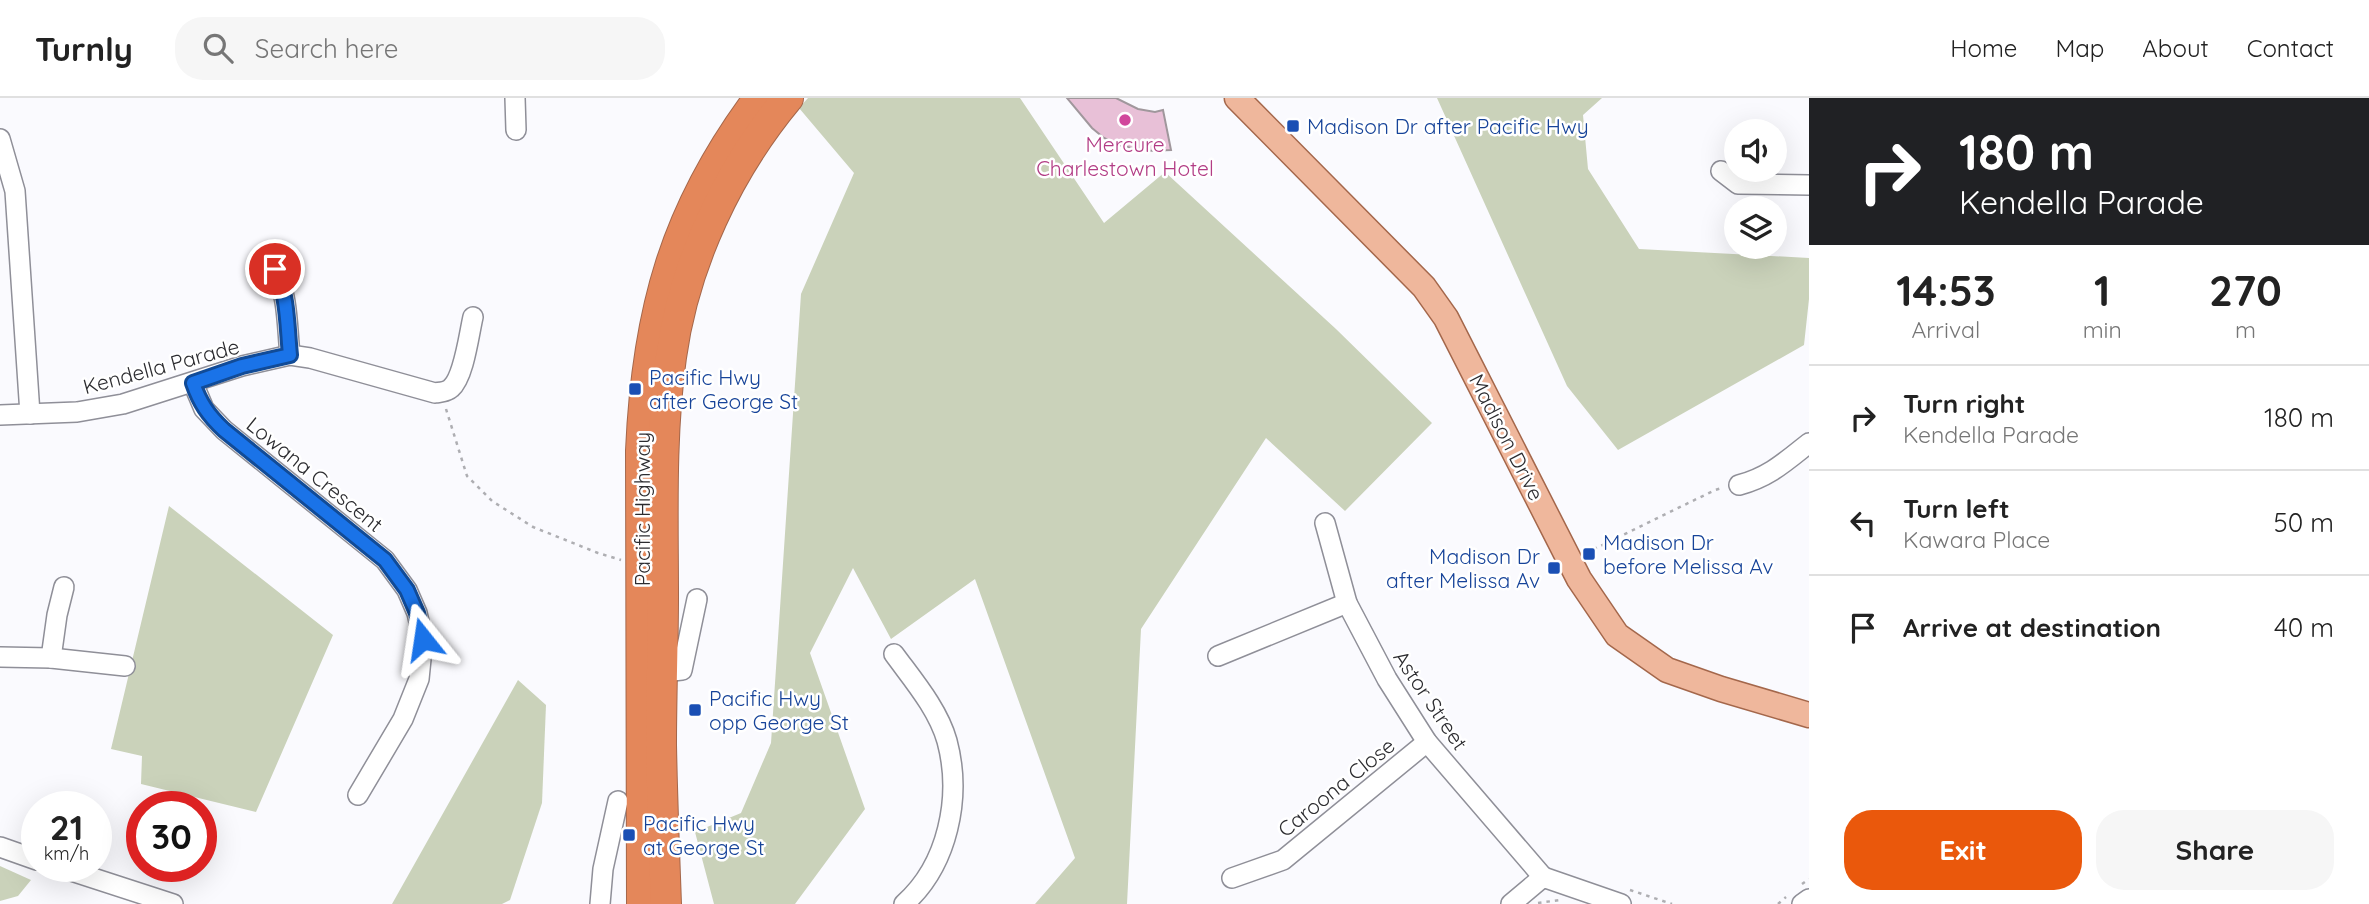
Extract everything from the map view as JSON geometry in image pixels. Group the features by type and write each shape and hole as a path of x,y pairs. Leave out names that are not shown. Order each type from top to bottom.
{"highway":[{"name":"Pacific Highway","path":"642,904 641,451 643,399 650,345 661,293 694,203 732,135 759,98"},
{"name":"Pacific Highway","path":"666,904 661,744 665,433 672,354 688,283 720,205 763,131 788,98"}],"main road":[{"name":"Madison Drive","path":"1237,98 1424,288 1446,318 1579,579 1617,635 1667,670 1809,715"}],"street":[{"path":"515,98 516,130"},
{"path":"0,139 15,191 30,414"},
{"path":"1720,171 1738,184 1809,185"},
{"path":"275,269 285,297 290,355"},
{"path":"447,390 460,374 473,317"},
{"name":"Kendella Parade","path":"0,415 77,412 123,404 242,366 290,355 310,358 435,393 447,390"},
{"name":"Lowana Crescent","path":"193,383 199,401 210,416 385,560 407,590 423,639 416,689 403,719 358,795"},
{"path":"1740,485 1760,480 1772,473 1809,443"},
{"name":"Astor Street","path":"1325,523 1347,603 1387,679 1427,742 1543,877"},
{"path":"51,658 64,587"},
{"path":"663,672 682,670 697,599"},
{"path":"1218,656 1347,603"},
{"path":"894,654 922,691 947,740 953,789 949,828 932,870 904,904"},
{"path":"0,657 51,658 125,666"},
{"name":"Caroona Close","path":"1232,878 1283,860 1427,742"},
{"path":"600,904 603,869 618,801"},
{"path":"0,847 21,854"},
{"path":"1511,904 1543,877 1625,897"},
{"path":"105,882 173,904"},
{"path":"1802,904 1809,899"}],"path":[{"path":"447,390 467,476 492,502 533,527 598,553 642,566"},
{"path":"1600,546 1715,490"},
{"path":"1625,897 1672,904"},
{"path":"1535,904 1566,899"}],"green space":[{"path":"808,98 1020,98 1104,223 1165,172 1336,329 1432,423 1345,511 1266,438 1141,629 1127,904 1035,904 1075,858 975,579 891,639 853,568 810,653 865,809 795,904 714,904 695,832 741,813 771,743 801,294 854,173 799,108"},
{"path":"1437,98 1602,98 1583,115 1588,169 1639,249 1724,254 1724,259 1809,258 1809,299 1804,345 1618,450 1567,386"},
{"path":"169,506 333,635 256,812 217,803 217,791 170,791 141,784 142,756 111,749"},
{"path":"518,680 546,705 542,803 510,900 502,904 392,904"},
{"path":"0,866 21,875 21,882 29,882 18,896 0,901"}],"building":[{"name":"Mercure Charlestown Hotel","path":"1067,98 1116,98 1138,109 1155,112 1163,110 1171,150 1144,151 1104,138"}],"place":[{"name":"Mercure Charlestown Hotel","path":"1125,120"},
{"name":"Madison Dr after Pacific Hwy","path":"1293,126"},
{"name":"Pacific Hwy after George St","path":"635,389"},
{"name":"Madison Dr before Melissa Av","path":"1589,554"},
{"name":"Madison Dr after Melissa Av","path":"1554,568"},
{"name":"Pacific Hwy opp George St","path":"695,710"},
{"name":"Pacific Hwy at George St","path":"629,835"}],"route":[{"path":"275,269 285,297 290,355 242,366 193,383 199,401 224,430 385,560 407,590 417,613 423,639"}]}
